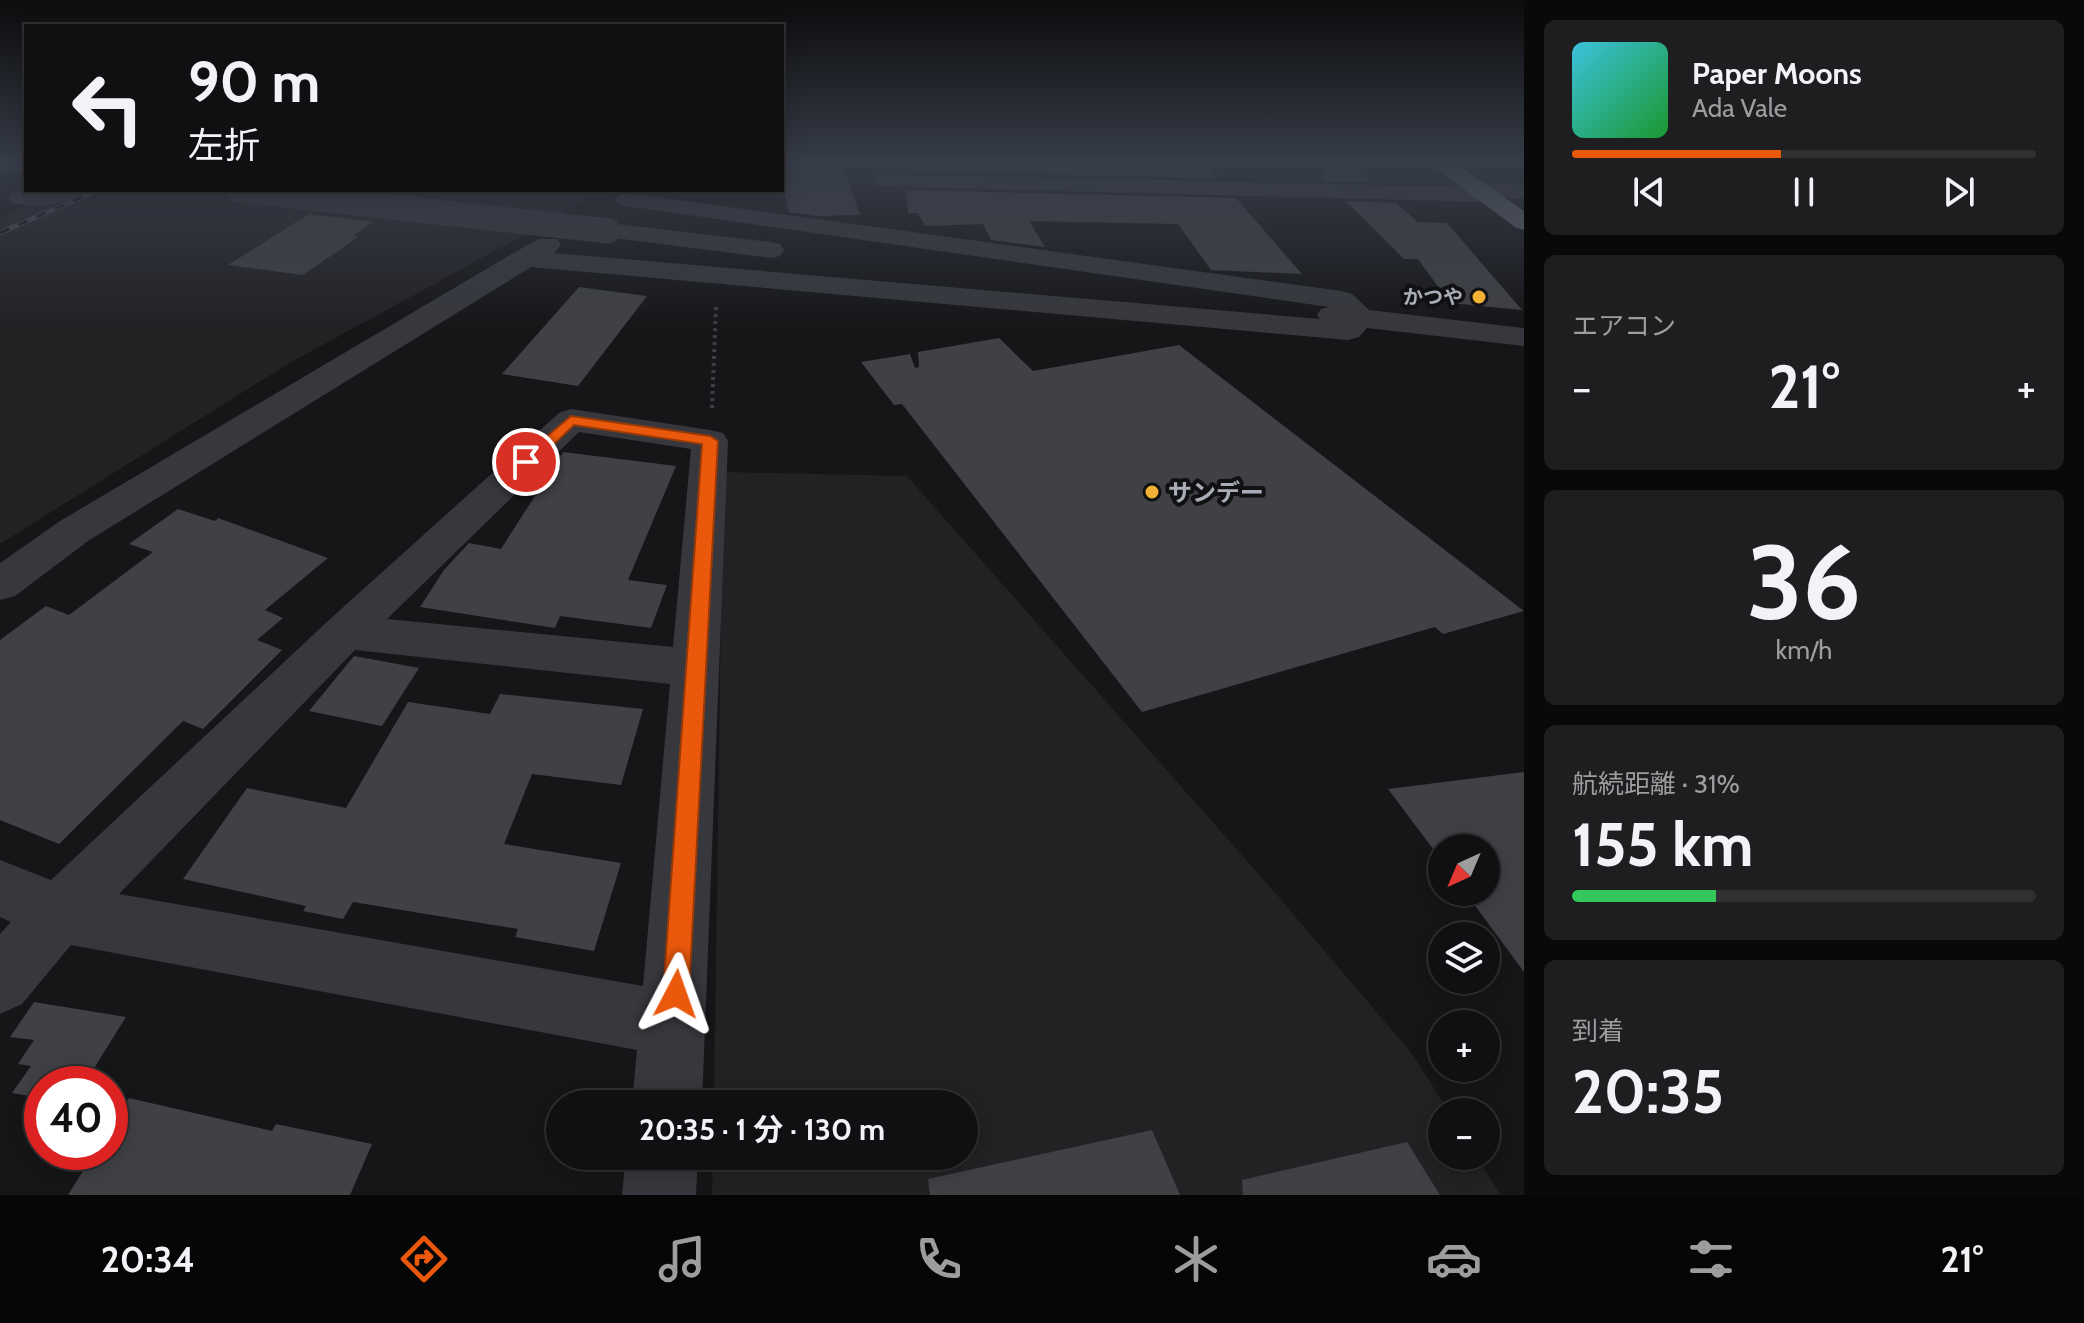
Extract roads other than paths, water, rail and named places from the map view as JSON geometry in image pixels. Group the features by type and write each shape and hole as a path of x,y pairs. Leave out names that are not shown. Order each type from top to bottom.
{"street":[{"path":"480,217 797,252"},
{"path":"0,585 87,523 524,258 598,217"},
{"path":"861,217 905,221 1342,300 1360,318"},
{"path":"903,217 905,221"},
{"path":"524,258 1348,331 1360,318"},
{"path":"860,260 1524,337"},
{"path":"0,982 59,913 345,632 571,420 710,441 668,1090"},
{"path":"345,632 696,668"},
{"path":"0,888 59,913 674,1024"},
{"path":"659,1195 661,1170"}],"railway":[{"path":"0,233 37,217"}],"place":[{"name":"かつや","path":"1479,297"},
{"name":"サンデー","path":"1152,492"}]}
